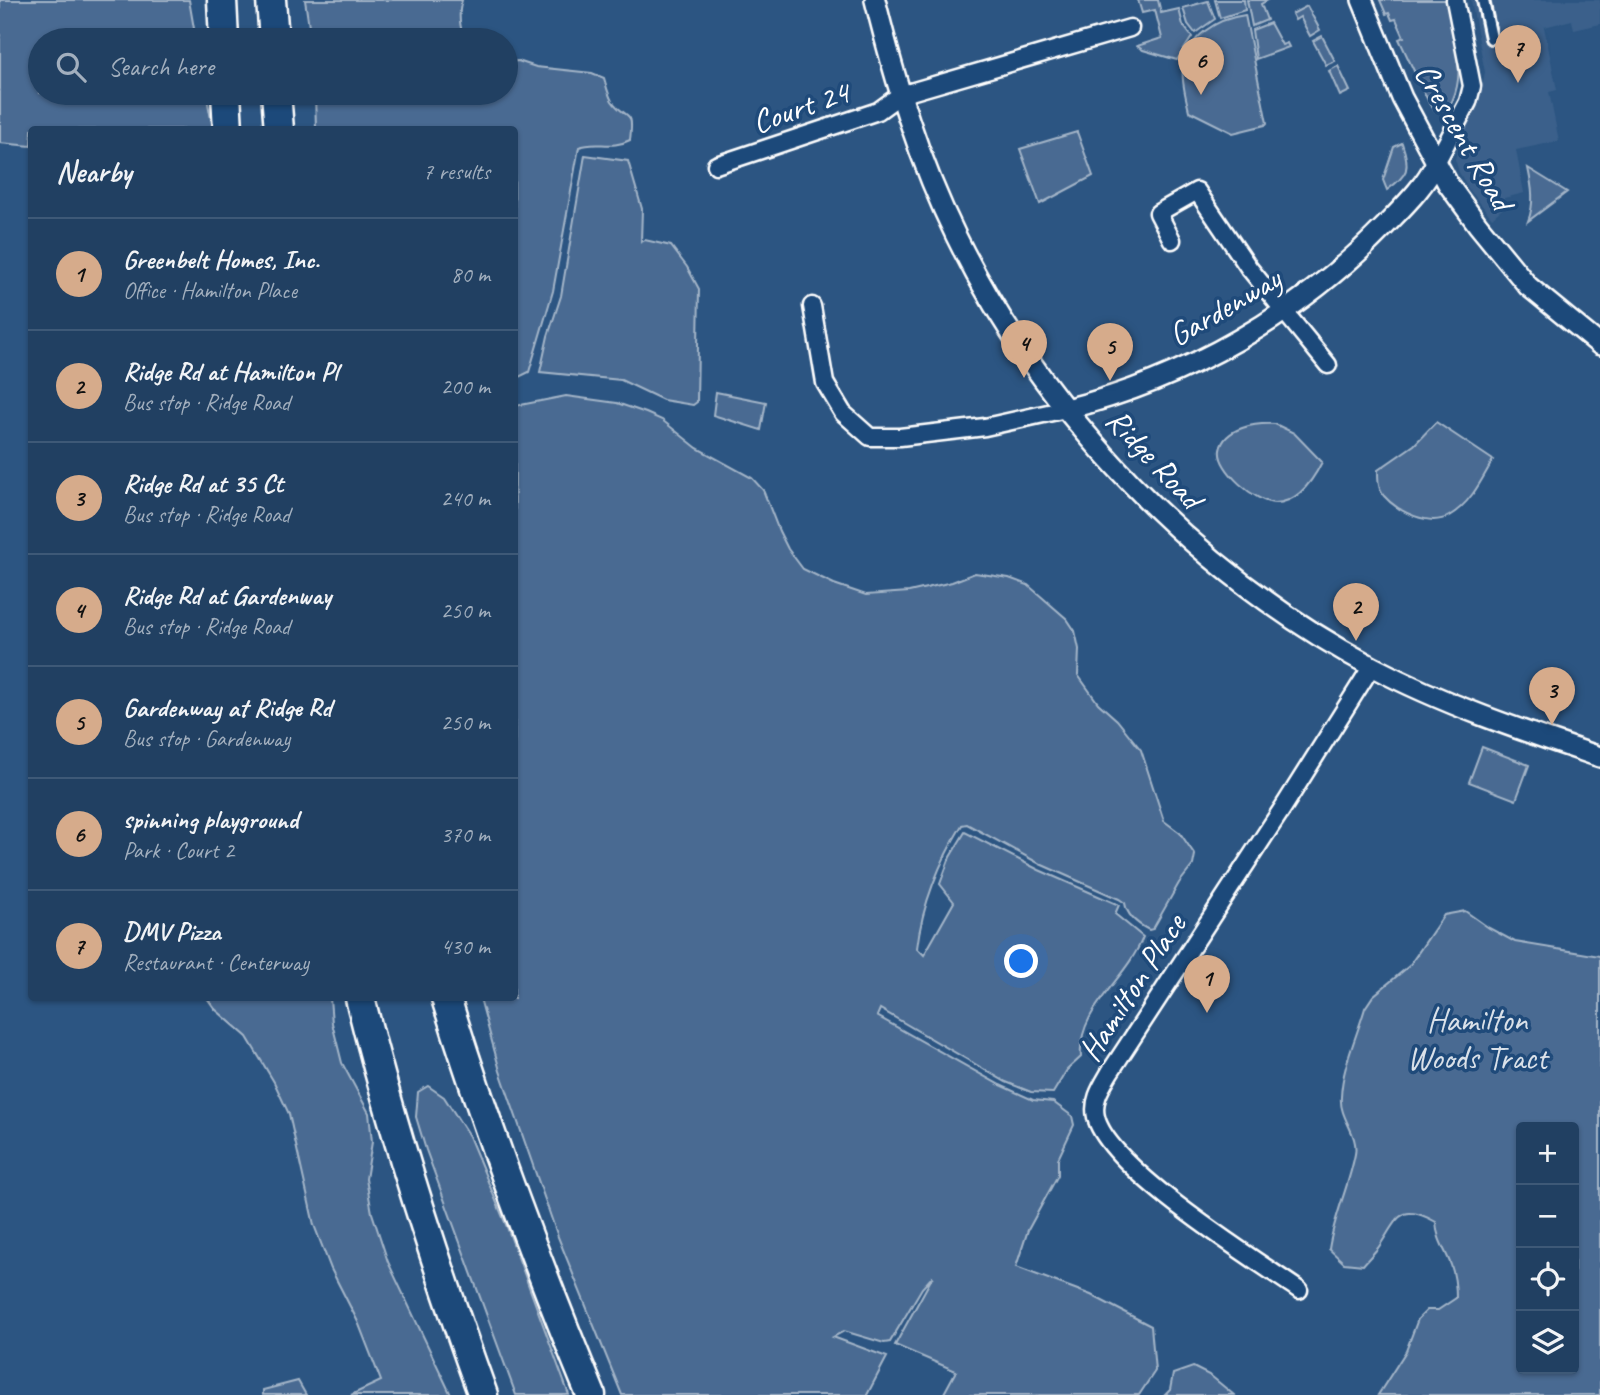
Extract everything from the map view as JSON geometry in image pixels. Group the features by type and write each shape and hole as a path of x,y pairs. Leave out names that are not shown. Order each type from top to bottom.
{"highway":[{"path":"222,0 223,28"},
{"path":"271,0 273,28"},
{"path":"227,105 228,126"},
{"path":"277,105 279,126"},
{"path":"361,1001 413,1185 483,1395"},
{"path":"447,1001 506,1178 547,1289 591,1395"}],"street":[{"name":"Ridge Road","path":"875,0 900,95 929,174 977,277 1002,318 1066,409 1136,488 1186,537 1223,568 1301,625 1372,666 1440,698 1600,757"},
{"name":"Crescent Road","path":"1362,0 1396,86 1436,163 1471,216 1528,286 1600,345"},
{"path":"1436,163 1471,96 1472,86 1455,0"},
{"path":"1483,0 1491,38"},
{"name":"Court 24","path":"716,165 878,111 900,95 1130,28"},
{"name":"Gardenway","path":"812,306 825,383 843,413 870,437 900,437 985,427 1066,409 1100,401 1181,369 1252,332 1310,292 1371,240 1426,181 1436,163"},
{"path":"1172,240 1158,213 1197,191 1249,268 1328,365"},
{"name":"Hamilton Place","path":"1299,1290 1212,1231 1116,1153 1102,1132 1096,1116 1096,1103 1100,1088 1110,1072 1372,666"}],"shaded area":[{"path":"1471,0 1600,0 1600,24 1574,30 1572,20 1544,27 1557,90 1549,92 1559,141 1516,150 1524,193 1504,198 1503,208 1492,218 1468,188 1455,159 1462,133 1480,99 1485,72"}],"green space":[{"path":"0,0 189,0 194,28 28,28 28,105 208,105 212,126 28,126 28,146 0,143"},
{"path":"305,0 462,0 461,28 309,28"},
{"path":"1138,0 1158,0 1161,13 1179,9 1183,25 1192,37 1177,60 1137,46 1162,38 1155,10 1142,13"},
{"path":"1215,0 1244,0 1245,10 1220,18"},
{"path":"1247,0 1268,0 1261,4 1267,20 1252,26"},
{"path":"1380,0 1449,0 1461,59 1458,60 1459,73 1455,93 1446,111 1436,111 1430,105 1399,39 1404,37 1396,19 1392,20 1389,13 1386,14"},
{"path":"1208,1 1215,19 1195,33 1188,24 1183,8"},
{"path":"1307,6 1320,30 1310,36 1300,17 1295,20 1292,14"},
{"path":"1245,15 1267,123 1233,133 1189,111 1183,84 1183,68 1191,47 1205,31 1224,20"},
{"path":"1270,23 1282,45 1287,43 1289,47 1256,59 1252,30"},
{"path":"1322,36 1335,61 1326,65 1313,41"},
{"path":"518,61 536,67 592,73 604,78 612,101 630,118 630,140 610,145 592,144 579,147 553,291 529,372 518,378 518,126 316,126 315,105 518,105"},
{"path":"1338,66 1350,91 1340,96 1329,71"},
{"path":"1077,132 1093,176 1040,204 1020,149"},
{"path":"1402,143 1406,171 1387,190 1383,180 1394,147"},
{"path":"585,155 628,161 642,209 641,242 645,240 671,246 699,289 697,402 693,405 663,400 621,380 540,372 561,296"},
{"path":"1528,168 1567,192 1528,221 1532,188"},
{"path":"716,392 766,402 761,430 713,415"},
{"path":"566,396 617,403 662,420 697,448 752,478 763,490 788,549 803,569 834,584 866,595 909,592 952,582 975,573 1009,578 1028,585 1067,619 1075,631 1079,649 1078,675 1098,703 1117,720 1141,750 1164,821 1180,833 1195,855 1193,865 1179,883 1153,929 1149,930 1133,919 1125,903 1119,899 1040,864 967,824 962,825 939,868 928,900 917,948 924,955 954,902 940,884 950,857 965,832 1039,870 1119,905 1115,914 1143,937 1126,968 1094,1010 1082,1040 1081,1057 1067,1070 1053,1093 1031,1092 1006,1082 880,1009 877,1016 1000,1085 1033,1100 1053,1102 1072,1116 1074,1125 1058,1159 1058,1175 1028,1230 1016,1267 1091,1295 1151,1326 1155,1371 1139,1395 943,1395 956,1371 895,1345 933,1276 922,1288 890,1342 884,1343 844,1331 833,1337 887,1357 867,1395 622,1395 558,1237 500,1071 481,1001 518,1001 518,405"},
{"path":"1436,422 1493,460 1475,491 1457,511 1433,520 1415,516 1390,502 1381,490 1378,470 1414,445"},
{"path":"1259,424 1275,424 1294,433 1322,462 1298,495 1275,503 1267,502 1239,484 1225,466 1220,450 1223,442 1234,431"},
{"path":"1482,747 1529,765 1516,800 1469,782"},
{"name":"Hamilton Woods Tract","path":"1465,911 1515,942 1600,956 1600,1395 1378,1395 1406,1351 1418,1319 1427,1310 1438,1310 1456,1298 1451,1265 1436,1222 1424,1216 1407,1213 1401,1216 1363,1265 1344,1263 1329,1249 1355,1154 1354,1140 1341,1105 1347,1063 1365,1008 1373,996 1409,966 1444,915"},
{"path":"209,1001 330,1001 332,1023 342,1063 369,1113 372,1142 366,1179 372,1213 388,1262 451,1395 351,1395 381,1381 358,1322 331,1269 314,1225 289,1114 274,1082 247,1037"},
{"path":"428,1086 444,1097 469,1136 507,1227 569,1395 516,1395 416,1117 418,1092"},
{"path":"1193,1367 1211,1376 1234,1395 1165,1395 1170,1390 1173,1374"},
{"path":"298,1381 306,1395 263,1395 263,1390"}],"place":[{"name":"DMV Pizza","path":"1518,83"},
{"name":"spinning playground","path":"1201,95"},
{"name":"Ridge Rd at Gardenway","path":"1024,378"},
{"name":"Gardenway at Ridge Rd","path":"1110,381"},
{"name":"Ridge Rd at Hamilton Pl","path":"1356,641"},
{"name":"Ridge Rd at 35 Ct","path":"1552,725"},
{"name":"Greenbelt Homes, Inc.","path":"1207,1013"}]}
